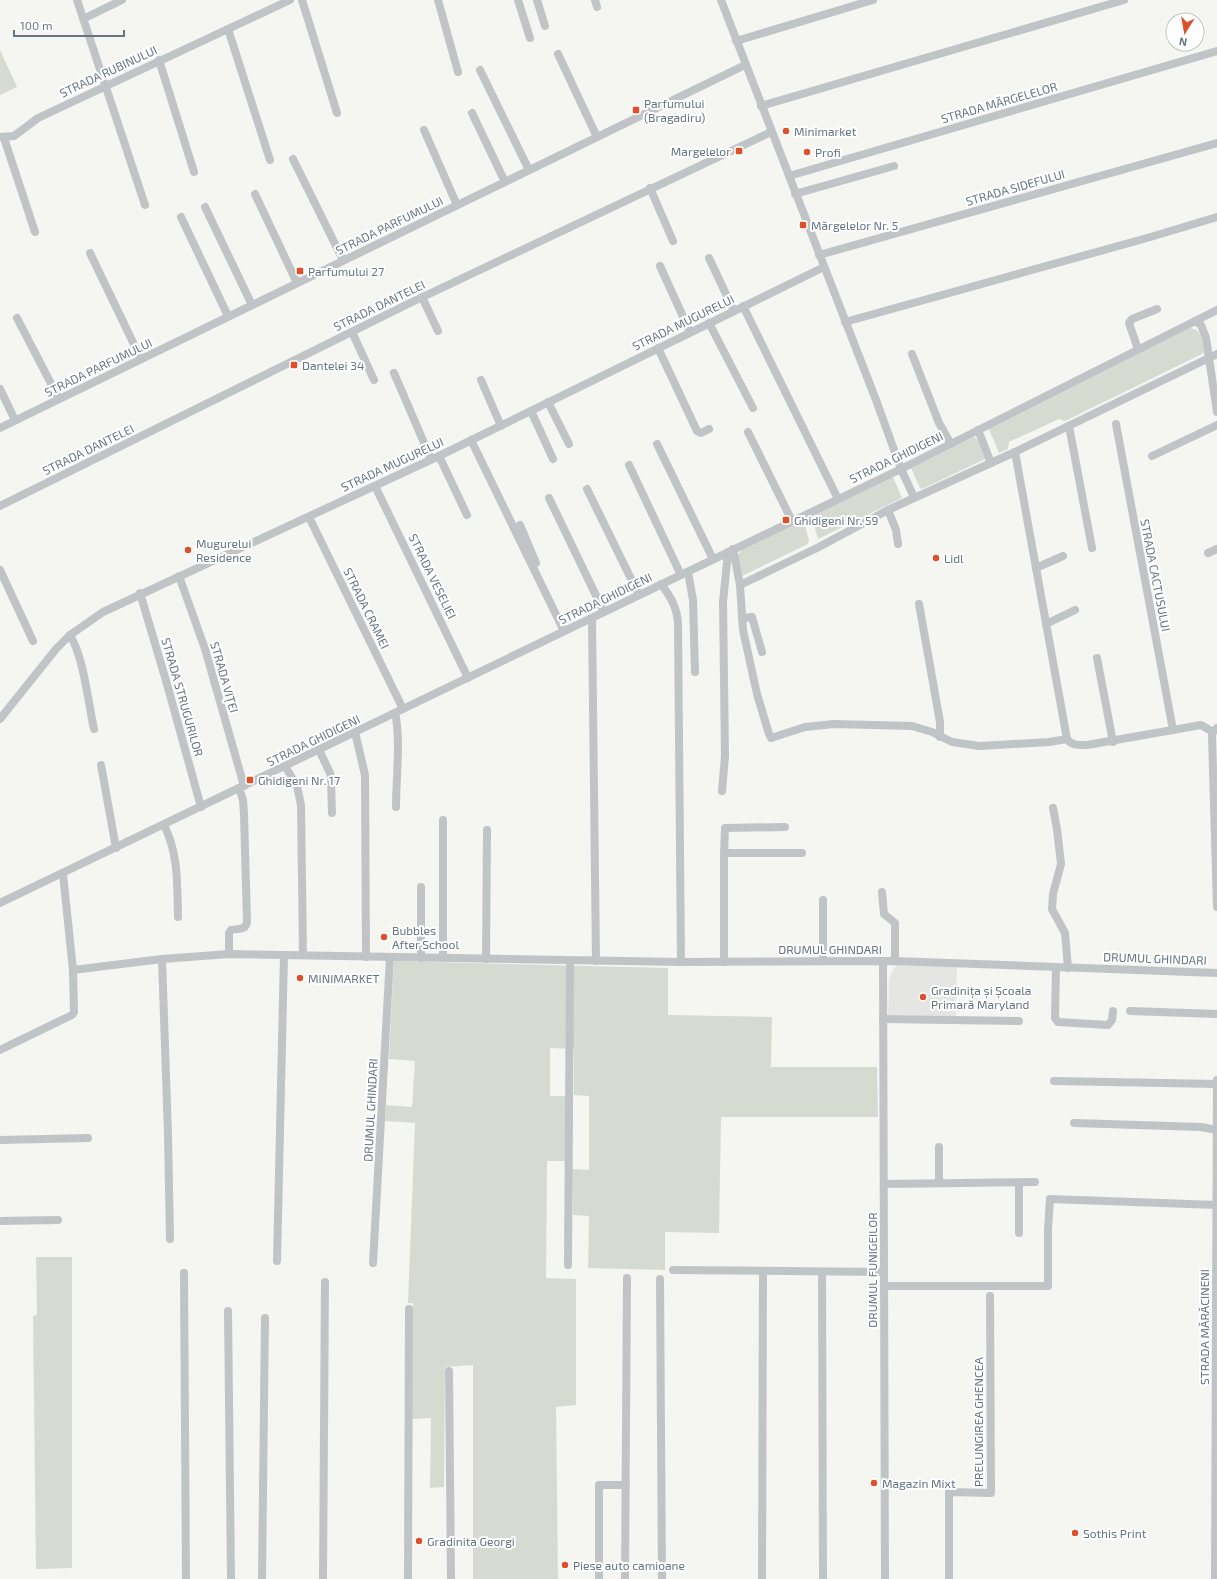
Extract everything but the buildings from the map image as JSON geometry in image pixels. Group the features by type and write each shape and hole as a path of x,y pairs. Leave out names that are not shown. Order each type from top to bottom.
{"street":[{"path":"77,0 145,205"},
{"path":"83,19 122,0"},
{"name":"STRADA RUBINULUI","path":"2,137 14,136 38,118 159,60 290,0"},
{"path":"302,0 337,113"},
{"path":"438,0 458,72"},
{"path":"518,0 530,38"},
{"path":"537,0 545,26"},
{"path":"721,0 901,469 914,497"},
{"path":"736,41 873,0"},
{"path":"761,106 1124,0"},
{"path":"228,28 270,160"},
{"name":"STRADA MĂRGELELOR","path":"789,176 1217,51"},
{"path":"558,54 597,137"},
{"path":"159,60 194,172"},
{"name":"STRADA PARFUMULUI","path":"0,428 342,260 746,65"},
{"path":"480,70 529,170"},
{"path":"472,113 505,182"},
{"path":"424,130 458,205"},
{"name":"STRADA DANTELEI","path":"0,506 422,297 771,132"},
{"path":"2,137 35,232"},
{"name":"STRADA SIDEFULUI","path":"819,255 1217,143"},
{"path":"293,159 342,260"},
{"path":"795,194 894,166"},
{"path":"650,188 673,241"},
{"path":"255,194 297,283"},
{"path":"205,207 252,305"},
{"path":"181,217 228,316"},
{"path":"845,322 1217,217"},
{"path":"90,253 141,359"},
{"path":"709,258 734,311"},
{"path":"660,266 690,332"},
{"name":"STRADA MUGURELUI","path":"1,714 70,635 103,612 140,593 376,486 501,426 824,266"},
{"path":"422,297 438,331"},
{"path":"743,306 838,499"},
{"path":"1138,349 1129,324 1132,319 1156,309"},
{"name":"STRADA GHIDIGENI","path":"0,904 901,469 1217,310"},
{"path":"17,318 59,399"},
{"path":"1195,321 1201,326 1206,338 1217,412"},
{"path":"710,323 753,408"},
{"path":"352,332 374,380"},
{"path":"658,348 697,431 701,433 709,429"},
{"path":"912,354 939,423 951,444"},
{"path":"740,585 817,548 914,497 1015,452 1217,354"},
{"path":"394,373 435,457 467,515"},
{"path":"481,380 501,426"},
{"path":"0,389 15,420"},
{"path":"548,402 569,444"},
{"path":"531,411 553,458"},
{"name":"STRADA CACTUSULUI","path":"1116,424 1173,730"},
{"path":"1152,456 1217,425"},
{"path":"1068,426 1092,548"},
{"path":"978,430 991,463"},
{"path":"748,432 792,521"},
{"path":"471,440 566,630"},
{"path":"657,444 713,559"},
{"path":"1015,452 1046,624 1070,742"},
{"path":"629,466 684,573 693,600 695,672"},
{"name":"STRADA VESELIEI","path":"376,486 468,678"},
{"path":"587,490 639,595"},
{"path":"549,498 604,612"},
{"path":"888,510 894,523 898,544"},
{"name":"STRADA CRAMEI","path":"309,517 403,709"},
{"path":"520,525 566,630"},
{"path":"1208,553 1217,549"},
{"path":"731,551 740,585 743,630 757,694 771,738 805,727 834,724 904,725 922,728 952,742 979,746 1050,742 1070,742 1087,745 1113,742 1201,726 1215,730 1217,907"},
{"path":"722,791 725,756 723,602 731,551"},
{"path":"1036,568 1063,556"},
{"path":"0,570 32,641"},
{"name":"STRADA VIȚEI","path":"179,576 205,650 242,787"},
{"path":"661,584 674,605 677,612 678,623 681,962"},
{"name":"STRADA STRUGURILOR","path":"140,593 161,661 200,807"},
{"path":"919,604 940,722 940,737"},
{"path":"1046,624 1075,610"},
{"path":"742,618 752,617 762,652"},
{"path":"592,618 596,961"},
{"path":"70,635 79,656 94,729"},
{"path":"1097,658 1113,742"},
{"path":"395,713 397,721 396,807"},
{"path":"355,732 365,775 366,957"},
{"path":"318,750 330,773 332,813"},
{"path":"101,766 116,848"},
{"path":"285,766 297,786 300,797 303,955"},
{"path":"229,954 229,933 231,930 244,928 247,926 242,787"},
{"path":"1053,808 1061,864 1052,898 1052,909 1065,933 1068,968"},
{"path":"443,820 443,958"},
{"path":"164,825 173,847 176,864 178,918"},
{"path":"724,962 725,828 785,827"},
{"path":"486,959 487,830"},
{"path":"724,855 727,852 802,853"},
{"path":"0,1050 72,1015 74,1009 73,970 63,874"},
{"path":"421,887 421,958"},
{"path":"882,892 884,914 895,923 895,961"},
{"path":"823,900 823,961"},
{"name":"DRUMUL GHINDARI","path":"73,970 229,954 681,962 895,961 1217,972"},
{"path":"278,1260 284,955"},
{"name":"DRUMUL GHINDARI","path":"373,1263 390,957"},
{"path":"162,960 170,1239"},
{"path":"568,1265 570,960"},
{"name":"DRUMUL FUNIGEILOR","path":"883,961 885,1579"},
{"path":"1056,967 1055,1018 1058,1022 1108,1025 1112,1020 1113,1010"},
{"path":"1130,1011 1217,1014"},
{"path":"884,1019 1019,1021"},
{"name":"STRADA MĂRĂCINENI","path":"1215,1579 1217,1080"},
{"path":"1054,1081 1217,1084"},
{"path":"1074,1123 1201,1127 1217,1130"},
{"path":"0,1140 88,1138"},
{"path":"939,1147 939,1184"},
{"path":"884,1184 1035,1182"},
{"path":"1018,1183 1019,1233"},
{"path":"884,1286 1048,1286 1048,1229 1050,1199 1217,1205"},
{"path":"0,1222 58,1220"},
{"path":"673,1270 884,1272"},
{"path":"762,1579 763,1271"},
{"path":"184,1272 186,1579"},
{"path":"822,1272 823,1579"},
{"path":"625,1579 627,1278"},
{"path":"660,1279 662,1579"},
{"path":"323,1579 325,1282"},
{"name":"PRELUNGIREA GHENCEA","path":"949,1579 949,1492 991,1493 990,1296"},
{"path":"408,1579 409,1309"},
{"path":"228,1311 231,1579"},
{"path":"262,1579 265,1318"},
{"path":"450,1371 451,1579"},
{"path":"599,1579 599,1485 626,1485"}],"shaded area":[{"path":"0,50 17,87 0,95"},
{"path":"1190,328 1198,331 1202,337 1204,353 1065,421 1059,419 1009,442 1008,449 999,453 989,429"},
{"path":"974,437 977,439 985,459 922,489 920,488 911,468"},
{"path":"893,477 902,498 818,539 813,521 816,514"},
{"path":"800,522 805,525 809,541 808,544 742,576 738,555 742,550"},
{"path":"394,961 668,968 668,1015 772,1017 771,1067 877,1067 878,1117 721,1117 719,1233 665,1232 665,1270 588,1268 589,1216 573,1215 572,1169 589,1170 589,1096 574,1095 574,1049 550,1048 550,1096 567,1096 566,1161 547,1161 546,1278 576,1279 576,1405 556,1407 558,1579 473,1579 473,1365 445,1367 444,1487 430,1488 431,1418 412,1419 413,1303 408,1303 415,1123 385,1121 386,1105 412,1107 415,1061 389,1059"},
{"name":"Gradinița și Școala Primară Maryland","path":"899,964 957,965 956,1017 888,1015 889,979 894,968"},
{"path":"36,1257 72,1257 72,1568 36,1569 33,1316 37,1315"}],"place":[{"name":"Parfumului (Bragadiru)","path":"636,110"},
{"name":"Minimarket","path":"786,131"},
{"name":"Margelelor","path":"739,151"},
{"name":"Profi","path":"807,152"},
{"name":"Mărgelelor Nr. 5","path":"803,225"},
{"name":"Parfumului 27","path":"300,271"},
{"name":"Dantelei 34","path":"294,365"},
{"name":"Ghidigeni Nr. 59","path":"786,520"},
{"name":"Mugurelui Residence","path":"188,550"},
{"name":"Lidl","path":"936,558"},
{"name":"Ghidigeni Nr. 17","path":"250,780"},
{"name":"Bubbles After School","path":"384,937"},
{"name":"MINIMARKET","path":"300,978"},
{"name":"Gradinița și Școala Primară Maryland","path":"923,997"},
{"name":"Magazin Mixt","path":"874,1483"},
{"name":"Sothis Print","path":"1075,1533"},
{"name":"Gradinita Georgi","path":"419,1541"},
{"name":"Piese auto camioane","path":"565,1565"}]}
